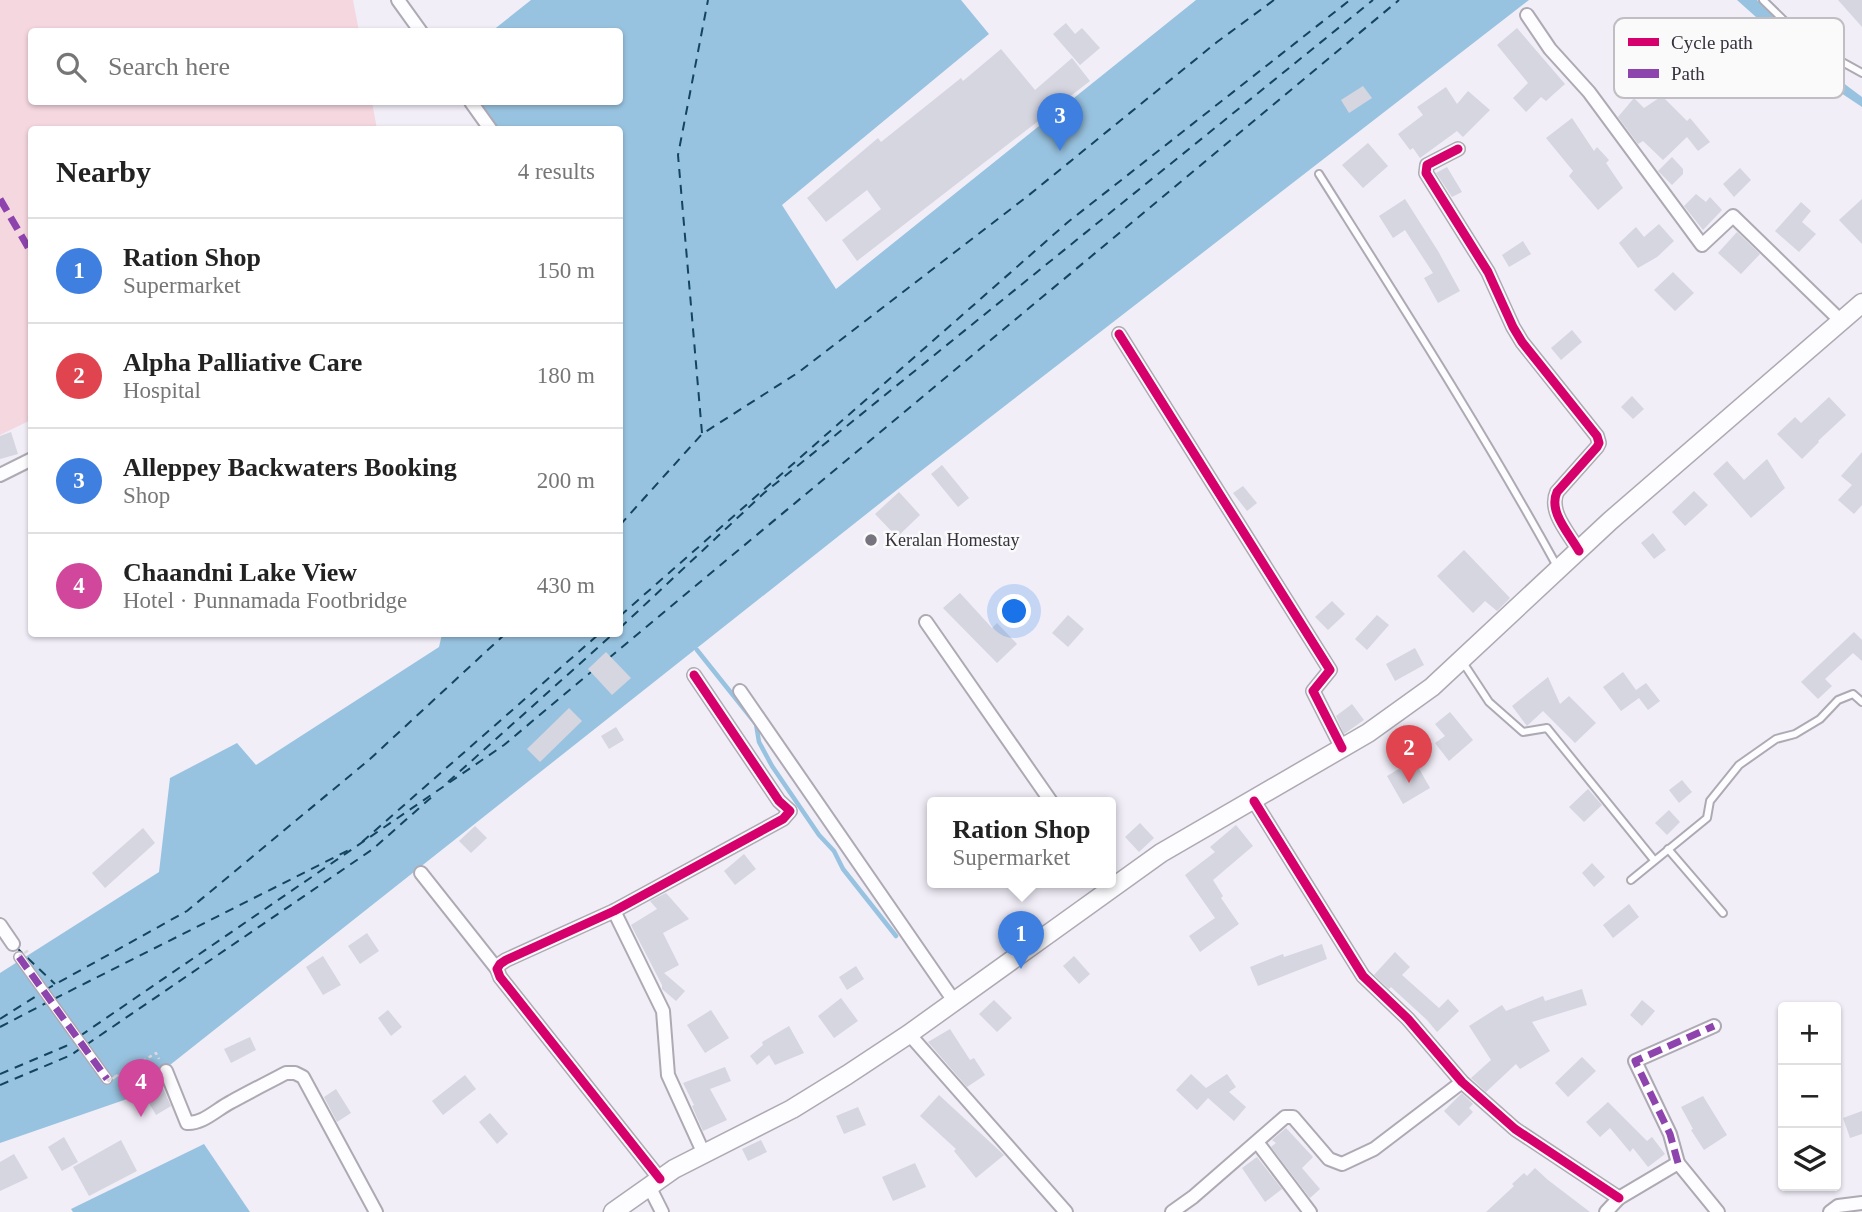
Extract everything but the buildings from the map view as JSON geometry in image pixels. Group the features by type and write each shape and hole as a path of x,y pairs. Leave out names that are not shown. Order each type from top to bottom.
{"main road":[{"path":"1116,882 1233,810 1254,801 1368,733 1432,687 1688,453 1862,303"},
{"path":"613,1212 654,1182 792,1109 909,1034 1107,888"}],"street":[{"path":"398,0 418,28"},
{"path":"1527,15 1550,48 1589,92 1702,245 1733,215 1842,322"},
{"path":"473,105 488,126"},
{"path":"1458,149 1427,165 1426,173 1489,272 1522,342 1597,436 1597,447 1553,500 1554,508 1579,551"},
{"path":"1119,334 1329,670 1313,691 1342,748"},
{"path":"0,474 28,461"},
{"path":"926,622 1048,797"},
{"path":"497,969 499,964 506,960 614,911 783,819 790,811 779,801 694,675"},
{"path":"740,691 954,1001"},
{"path":"1254,801 1363,976 1408,1019 1462,1082 1515,1129 1619,1198"},
{"path":"421,873 497,969 500,977 654,1182 662,1212"},
{"path":"614,911 663,1011 668,1075 704,1154"},
{"path":"0,925 108,1079"},
{"path":"1714,1026 1635,1060 1670,1133 1678,1163 1718,1212"},
{"path":"909,1034 1066,1212"},
{"path":"166,1071 187,1123 193,1124 286,1073 303,1077 376,1212"},
{"path":"1172,1212 1285,1117 1293,1117 1329,1159 1342,1164 1374,1149 1462,1082"},
{"path":"1257,1142 1310,1212"},
{"path":"1606,1212 1619,1198 1678,1163"},
{"path":"1830,1212 1838,1206 1862,1202"}],"lane":[{"path":"1763,0 1781,18"},
{"path":"1844,63 1862,73"},
{"path":"1319,174 1433,353 1559,570"},
{"path":"1462,661 1489,702 1523,732 1547,728 1654,860"},
{"path":"1631,880 1707,818 1710,801 1740,765 1776,739 1795,734 1819,719 1838,700 1853,694 1862,702"},
{"path":"1668,849 1723,913"}],"path":[{"path":"108,1079 109,1082 156,1053 166,1071"}],"shaded area":[{"path":"0,0 353,0 358,28 28,28 28,105 373,105 376,126 28,126 28,421 0,435"}],"water":[{"path":"531,0 961,0 989,34 782,205 836,289 1196,0 1529,0 917,474 127,1099 0,1143 0,973 159,872 170,778 237,743 256,765 439,647 441,637 623,637 623,126 492,126 477,105 623,105 623,28 496,28"},
{"path":"1737,0 1757,0 1776,18 1757,18"},
{"path":"1844,83 1862,97 1862,107 1844,95"},
{"path":"204,1144 250,1212 73,1212 71,1209"}],"waterway":[{"path":"697,650 756,724 759,742 772,766 819,835 834,851 843,869 896,936"}],"ferry route":[{"path":"702,433 678,155 708,0"},
{"path":"623,522 702,434 799,372 1029,195 1217,42 1274,0"},
{"path":"623,613 1068,222 1350,0"},
{"path":"623,625 764,493 1373,0"},
{"path":"609,658 1399,0"},
{"path":"45,990 187,911 370,759 502,637"},
{"path":"362,842 596,637"},
{"path":"448,782 610,637"},
{"path":"80,1036 504,745 591,672"},
{"path":"86,1045 373,849 434,795"},
{"path":"54,999 349,850"},
{"path":"16,947 55,984"},
{"path":"0,1019 41,993"},
{"path":"0,1027 46,1003"},
{"path":"0,1074 76,1040"},
{"path":"0,1085 71,1055 81,1048"}],"marked path":[{"path":"0,199 28,247"},
{"path":"19,957 107,1079"},
{"path":"1678,1163 1670,1134 1635,1061 1714,1026"}],"cycle path":[{"path":"1458,149 1427,165 1426,173 1488,272 1522,342 1597,436 1597,447 1557,492 1555,500 1557,515 1579,551"},
{"path":"1119,334 1330,670 1313,691 1342,748"},
{"path":"660,1179 500,977 497,969 506,960 614,911 783,819 790,811 779,801 694,675"},
{"path":"1254,801 1363,976 1408,1019 1462,1082 1515,1129 1619,1198"}],"place":[{"name":"Alleppey Backwaters Booking","path":"1060,151"},
{"name":"Keralan Homestay","path":"871,540"},
{"name":"Alpha Palliative Care","path":"1409,783"},
{"name":"Ration Shop","path":"1021,969"},
{"name":"Chaandni Lake View","path":"141,1117"}]}
